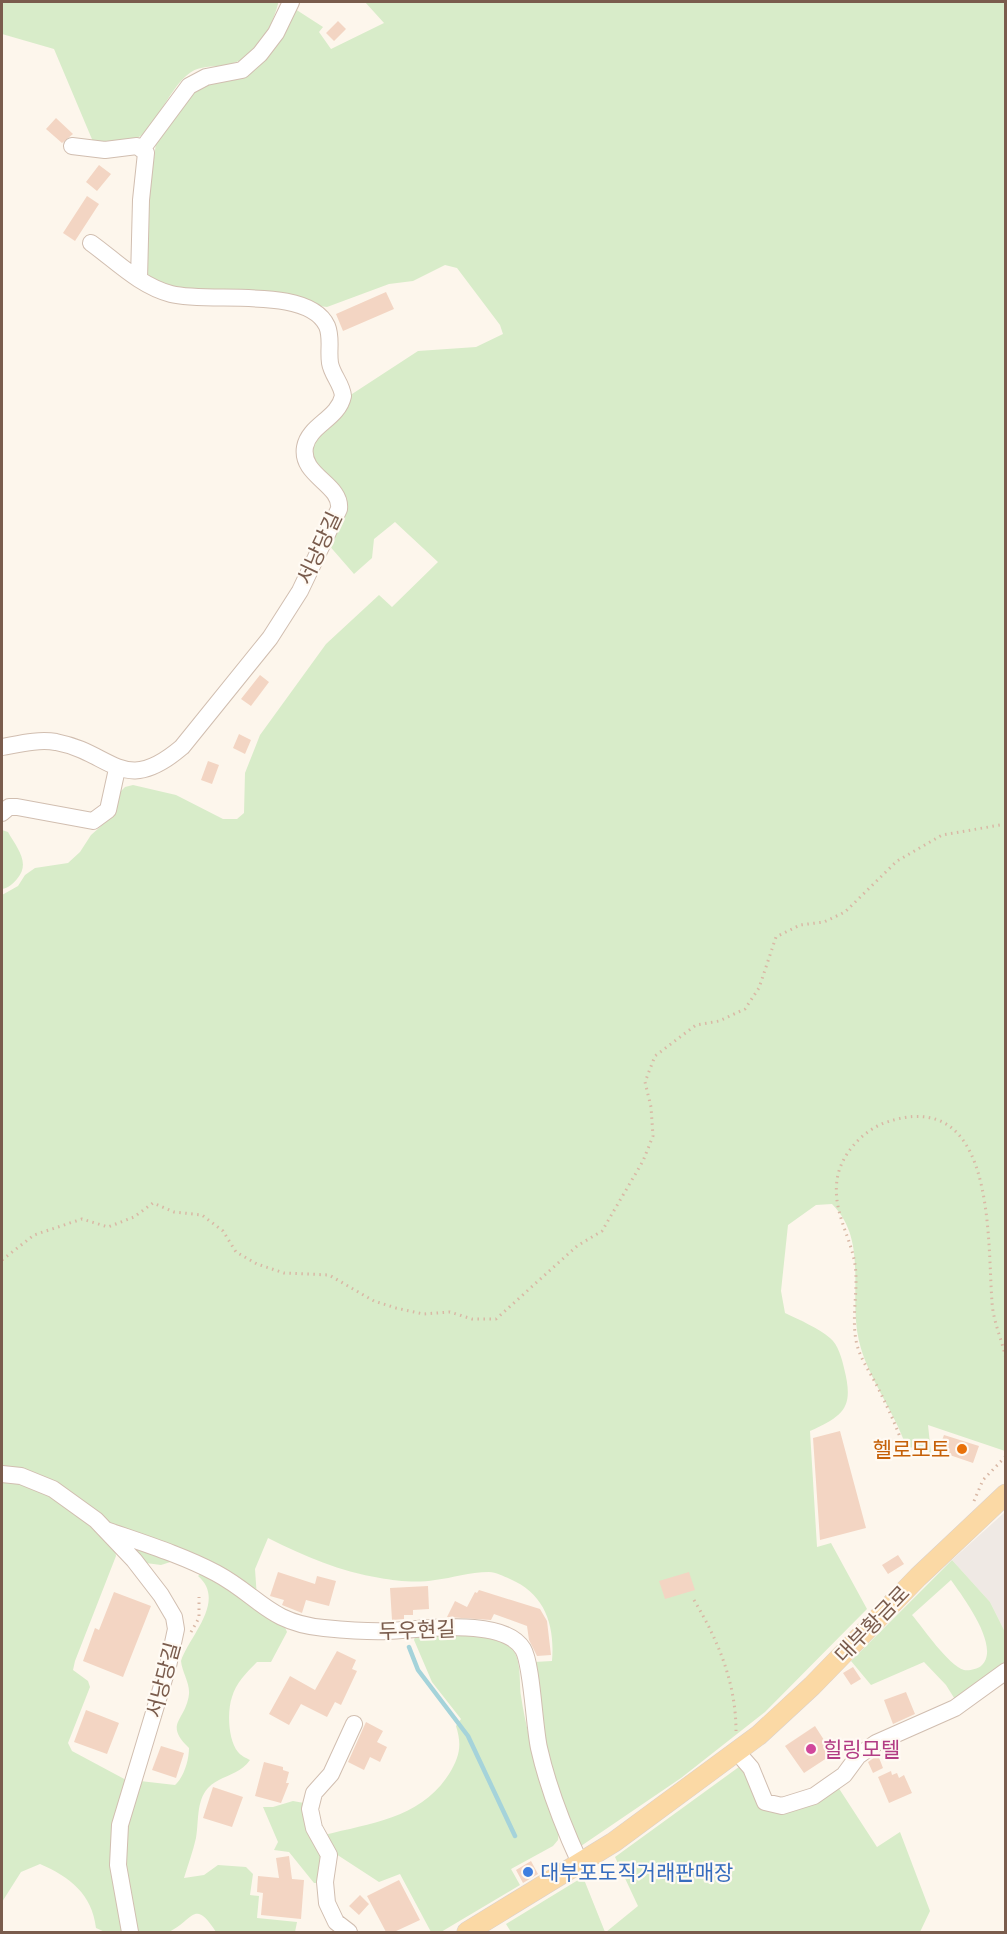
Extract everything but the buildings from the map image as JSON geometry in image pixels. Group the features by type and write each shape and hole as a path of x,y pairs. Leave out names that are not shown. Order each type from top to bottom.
{"main road":[{"name":"대부황금로","path":"466,1932 580,1863 656,1813 736,1747 790,1707 918,1577 1005,1494"}],"lane":[{"path":"142,148 189,86 206,77 242,70 260,54 276,33 291,2"},
{"path":"72,146 105,150 131,146 142,148"},
{"path":"139,279 141,200 147,159 142,148"},
{"name":"서낭당길","path":"91,243 158,291 181,296 293,303 311,310 322,319 330,338 330,364 343,396 338,410 310,436 304,457 310,469 340,504 300,591 270,638 182,747 158,765 144,769 117,769"},
{"path":"2,747 54,742 84,751 117,769 108,810 93,821 17,807 9,807 2,813"},
{"name":"서낭당길","path":"2,1474 21,1476 53,1489 106,1530 161,1594 174,1617 176,1629 168,1666 120,1825 118,1865 130,1932"},
{"name":"두우현길","path":"106,1530 200,1565 226,1579 275,1616 307,1626 386,1632 471,1628 495,1632 517,1642 527,1658 534,1724 546,1773 580,1863"},
{"path":"736,1747 751,1768 765,1802 774,1806 796,1803 831,1785 876,1743 955,1708 1005,1671"},
{"path":"349,1932 336,1922 327,1903 325,1882 329,1855 314,1828 310,1809 314,1793 331,1774 354,1724"}],"path":[{"path":"2,1260 34,1234 82,1219 108,1227 134,1217 153,1203 174,1212 202,1215 223,1231 236,1252 257,1264 284,1274 329,1275 374,1300 423,1314 450,1312 472,1319 496,1319 577,1246 602,1231 644,1161 653,1136 651,1107 645,1082 655,1056 696,1025 719,1022 745,1009 759,988 776,937 800,925 824,922 845,912 897,861 942,834 1005,824"},
{"path":"905,1452 889,1410 863,1361 857,1344 854,1326 855,1262 837,1205 837,1180 842,1161 858,1139 882,1124 912,1116 939,1121 961,1137 977,1166 988,1216 992,1304 1005,1359"},
{"path":"975,1509 974,1502 979,1487 1005,1456"},
{"path":"694,1600 712,1630 727,1672 733,1696 736,1747"}],"shaded area":[{"path":"1005,1512 1005,1632 990,1602 952,1560"}],"green space":[{"path":"2,2 278,2 278,4 265,36 251,53 232,64 194,70 180,82 148,129 135,139 94,144 54,49 2,34"},
{"path":"365,2 1005,2 1005,1451 928,1425 931,1453 906,1446 868,1367 859,1341 855,1305 854,1251 843,1219 832,1204 816,1205 788,1225 781,1291 785,1313 825,1334 833,1341 842,1360 848,1392 847,1401 839,1414 810,1431 817,1547 831,1543 867,1609 765,1712 681,1778 581,1846 573,1839 541,1734 534,1662 552,1661 552,1635 545,1612 539,1602 522,1585 500,1574 489,1572 421,1581 393,1580 365,1575 323,1562 268,1538 255,1569 257,1598 186,1557 161,1565 146,1563 103,1518 2,1469 2,895 18,886 25,875 35,868 68,863 80,852 91,835 108,820 118,794 125,787 133,785 176,795 223,819 237,819 244,813 245,773 260,735 326,644 379,595 392,607 438,562 395,522 374,539 372,558 354,574 327,543 342,514 316,469 311,444 349,396 418,351 476,347 503,334 500,325 457,268 445,265 413,281 389,284 327,307 184,289 151,280 146,270 145,221 156,143 181,101 205,85 232,79 292,7 323,27 319,32 331,49 384,23"},
{"path":"2,830 8,832 21,855 23,867 15,881 2,889"},
{"path":"2,1479 50,1491 115,1548 116,1556 75,1661 73,1670 88,1681 90,1687 68,1743 72,1751 128,1781 117,1820 127,1932 105,1932 96,1928 90,1905 78,1888 61,1875 40,1864 21,1872 2,1902"},
{"path":"952,1560 990,1602 1005,1632 1005,1667 956,1701 946,1685 924,1662 871,1685 851,1661","holes":["951,1580 978,1623 987,1647 986,1658 981,1666 971,1670 964,1670 951,1661 912,1615"]},
{"path":"203,1572 284,1625 287,1632 271,1662 257,1662 236,1687 229,1710 230,1733 238,1752 250,1760 240,1769 218,1780 204,1793 201,1799 196,1838 184,1878 204,1875 218,1865 246,1867 253,1874 250,1895 259,1896 257,1918 297,1922 295,1932 216,1932 203,1916 198,1914 169,1932 135,1932 120,1846 140,1781 175,1785 181,1778 187,1763 189,1748 181,1740 177,1727 189,1694 181,1661 207,1607 209,1596 206,1586 198,1576"},
{"path":"421,1632 493,1639 515,1652 528,1731 559,1832 558,1840 553,1846 511,1869 520,1885 441,1932 431,1932 400,1874 379,1882 336,1854 324,1835 377,1822 410,1809 438,1789 456,1762 459,1739 456,1726 461,1719 432,1682 414,1640 416,1634"},
{"path":"743,1764 759,1802 838,1787 877,1847 900,1832 930,1911 920,1932 606,1932 638,1906 615,1857"},
{"path":"293,1801 304,1803 325,1852 318,1883 314,1883 289,1852 274,1850 278,1842 263,1807 273,1807"},
{"path":"583,1877 605,1932 511,1932 506,1924"}],"waterway":[{"path":"409,1647 418,1670 468,1736 515,1836"}],"place":[{"name":"헬로모토","path":"962,1449"},
{"name":"힐링모텔","path":"811,1749"},
{"name":"대부포도직거래판매장","path":"528,1872"}]}
